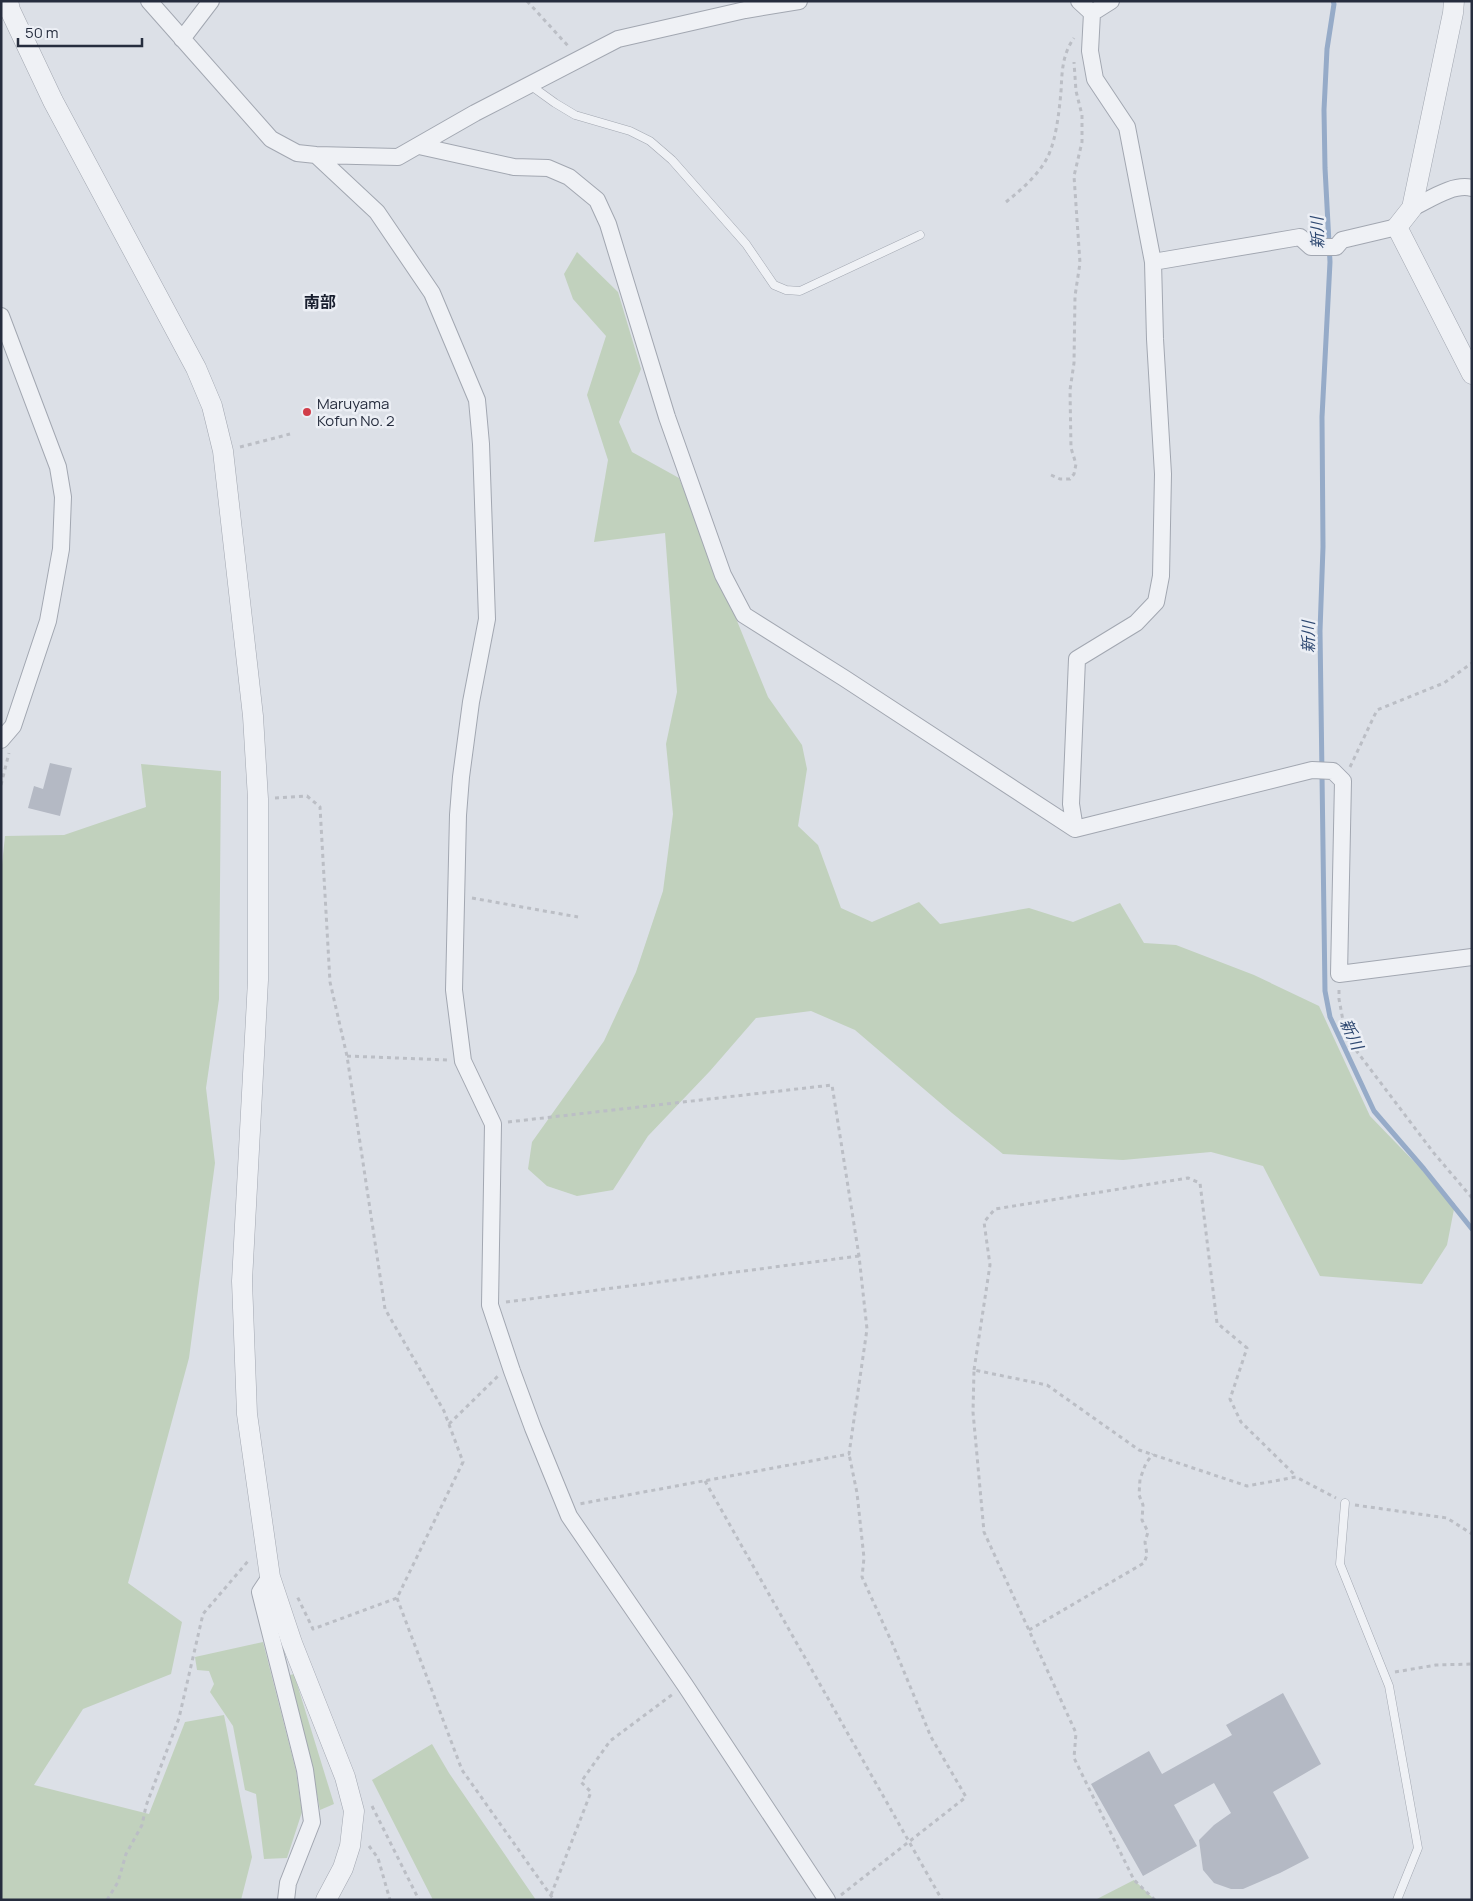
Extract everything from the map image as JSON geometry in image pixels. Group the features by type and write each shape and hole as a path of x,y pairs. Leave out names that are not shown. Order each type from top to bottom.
{"street":[{"path":"8,1 10,10 53,101 196,368 212,406 223,451 253,716 258,799 258,980 242,1281 247,1414 270,1577 292,1643 345,1777 354,1811 350,1846 344,1868 326,1900"},
{"path":"149,1 271,139 297,153 398,157 475,113 618,39 744,5 799,1"},
{"path":"182,39 211,1"},
{"path":"1079,1 1092,12"},
{"path":"1092,12 1111,1"},
{"path":"1412,208 1454,1"},
{"path":"1075,829 1071,804 1077,659 1136,624 1156,602 1161,576 1162,474 1153,262 1127,127 1095,79 1090,51 1092,12"},
{"path":"419,146 514,167 548,168 569,176 597,200 608,224 674,436 723,575 744,615 1075,829 1312,770 1338,776 1339,974 1472,957"},
{"path":"316,155 377,212 432,293 477,400 481,444 488,619 470,702 461,777 454,990 463,1061 493,1124 490,1304 509,1364 564,1507 685,1685 826,1900"},
{"path":"1153,262 1300,238 1311,247 1336,247 1342,240 1396,227 1412,208 1454,189 1464,186 1472,188"},
{"path":"1396,227 1472,374"},
{"path":"1,316 58,467 63,497 61,549 48,621 13,726 3,739"},
{"path":"270,1577 260,1592 305,1770 312,1822 288,1883 286,1900"}],"lane":[{"path":"530,85 575,115 630,131 650,141 672,160 746,244 774,285 786,290 800,291 920,235"},
{"path":"1345,1503 1340,1564 1389,1686 1418,1848 1397,1900"}],"path":[{"path":"527,1 579,59"},
{"path":"1006,202 1028,182 1046,160 1058,118 1063,59 1068,46 1092,12"},
{"path":"1051,475 1060,479 1070,479 1074,474 1076,464 1071,448 1069,413 1074,363 1075,296 1080,263 1074,176 1082,142 1082,115 1076,91 1075,54"},
{"path":"223,451 290,434"},
{"path":"1338,776 1377,710 1444,683 1472,663"},
{"path":"1,785 9,754 3,739"},
{"path":"258,799 307,796 320,807 330,982 347,1056 385,1309 444,1411 463,1462 397,1598 313,1629 294,1590"},
{"path":"456,896 578,917"},
{"path":"1339,974 1339,999 1346,1036 1433,1152 1472,1198"},
{"path":"347,1056 463,1061"},
{"path":"493,1124 832,1085 859,1256 868,1329 849,1454 857,1494 864,1558 862,1578 897,1654 931,1737 966,1797 835,1900"},
{"path":"1155,1900 1134,1880 1074,1758 1076,1733 984,1532 973,1412 974,1370 990,1265 984,1222 995,1209 1188,1178 1200,1184 1217,1324 1247,1348 1230,1400 1241,1422 1296,1477 1345,1503 1448,1518 1472,1534"},
{"path":"490,1304 859,1256"},
{"path":"449,1424 509,1364"},
{"path":"974,1370 1047,1385 1139,1450 1247,1486 1296,1477"},
{"path":"564,1507 849,1454"},
{"path":"1029,1630 1144,1563 1147,1555 1145,1542 1148,1532 1142,1520 1143,1506 1139,1495 1140,1479 1146,1463 1153,1454"},
{"path":"705,1481 942,1900"},
{"path":"107,1900 118,1882 126,1854 142,1824 146,1806 179,1718 203,1614 264,1542"},
{"path":"397,1598 462,1770 554,1900"},
{"path":"1384,1674 1436,1665 1472,1664"},
{"path":"551,1895 591,1792 581,1782 610,1741 685,1685"},
{"path":"371,1804 419,1900"},
{"path":"352,1823 378,1858 390,1900"}],"green space":[{"path":"577,252 618,292 641,369 619,422 632,452 679,478 768,697 802,745 807,769 798,826 818,845 841,908 872,922 919,902 940,924 1029,908 1073,922 1120,903 1144,943 1176,945 1254,975 1319,1006 1370,1116 1455,1204 1447,1245 1422,1284 1320,1276 1263,1166 1211,1152 1123,1160 1003,1154 855,1030 811,1011 756,1018 710,1071 648,1136 613,1190 577,1196 547,1186 528,1169 532,1142 604,1041 636,972 663,891 673,814 666,744 677,692 665,533 594,542 608,460 587,395 606,336 573,299 564,274"},
{"path":"141,764 221,771 219,999 206,1088 215,1163 189,1358 128,1583 182,1622 171,1674 83,1709 34,1785 149,1814 185,1722 224,1715 252,1857 241,1900 1,1900 1,874 5,836 64,835 146,807"},
{"path":"263,1642 296,1771 302,1812 287,1858 264,1859 256,1794 245,1790 233,1726 210,1692 214,1684 209,1671 197,1670 195,1657"},
{"path":"294,1674 334,1804 320,1810 313,1774 286,1676"},
{"path":"432,1744 449,1773 536,1900 433,1900 372,1780"},
{"path":"1134,1880 1155,1900 1095,1900"}],"building":[{"path":"50,763 72,768 60,816 28,808 34,786 43,789"},
{"path":"1283,1693 1321,1764 1273,1792 1309,1858 1243,1889 1231,1889 1214,1883 1203,1870 1199,1840 1214,1825 1231,1813 1214,1783 1174,1805 1197,1846 1143,1876 1091,1784 1149,1751 1162,1774 1232,1735 1226,1725"}],"waterway":[{"name":"新川","path":"1333,1 1327,49 1324,110 1330,262 1322,417 1323,547 1320,631 1325,991 1330,1017 1374,1111 1472,1229"}],"place":[{"name":"Maruyama Kofun No. 2","path":"307,412"}],"district":[{"name":"南部","path":"320,302"}]}
